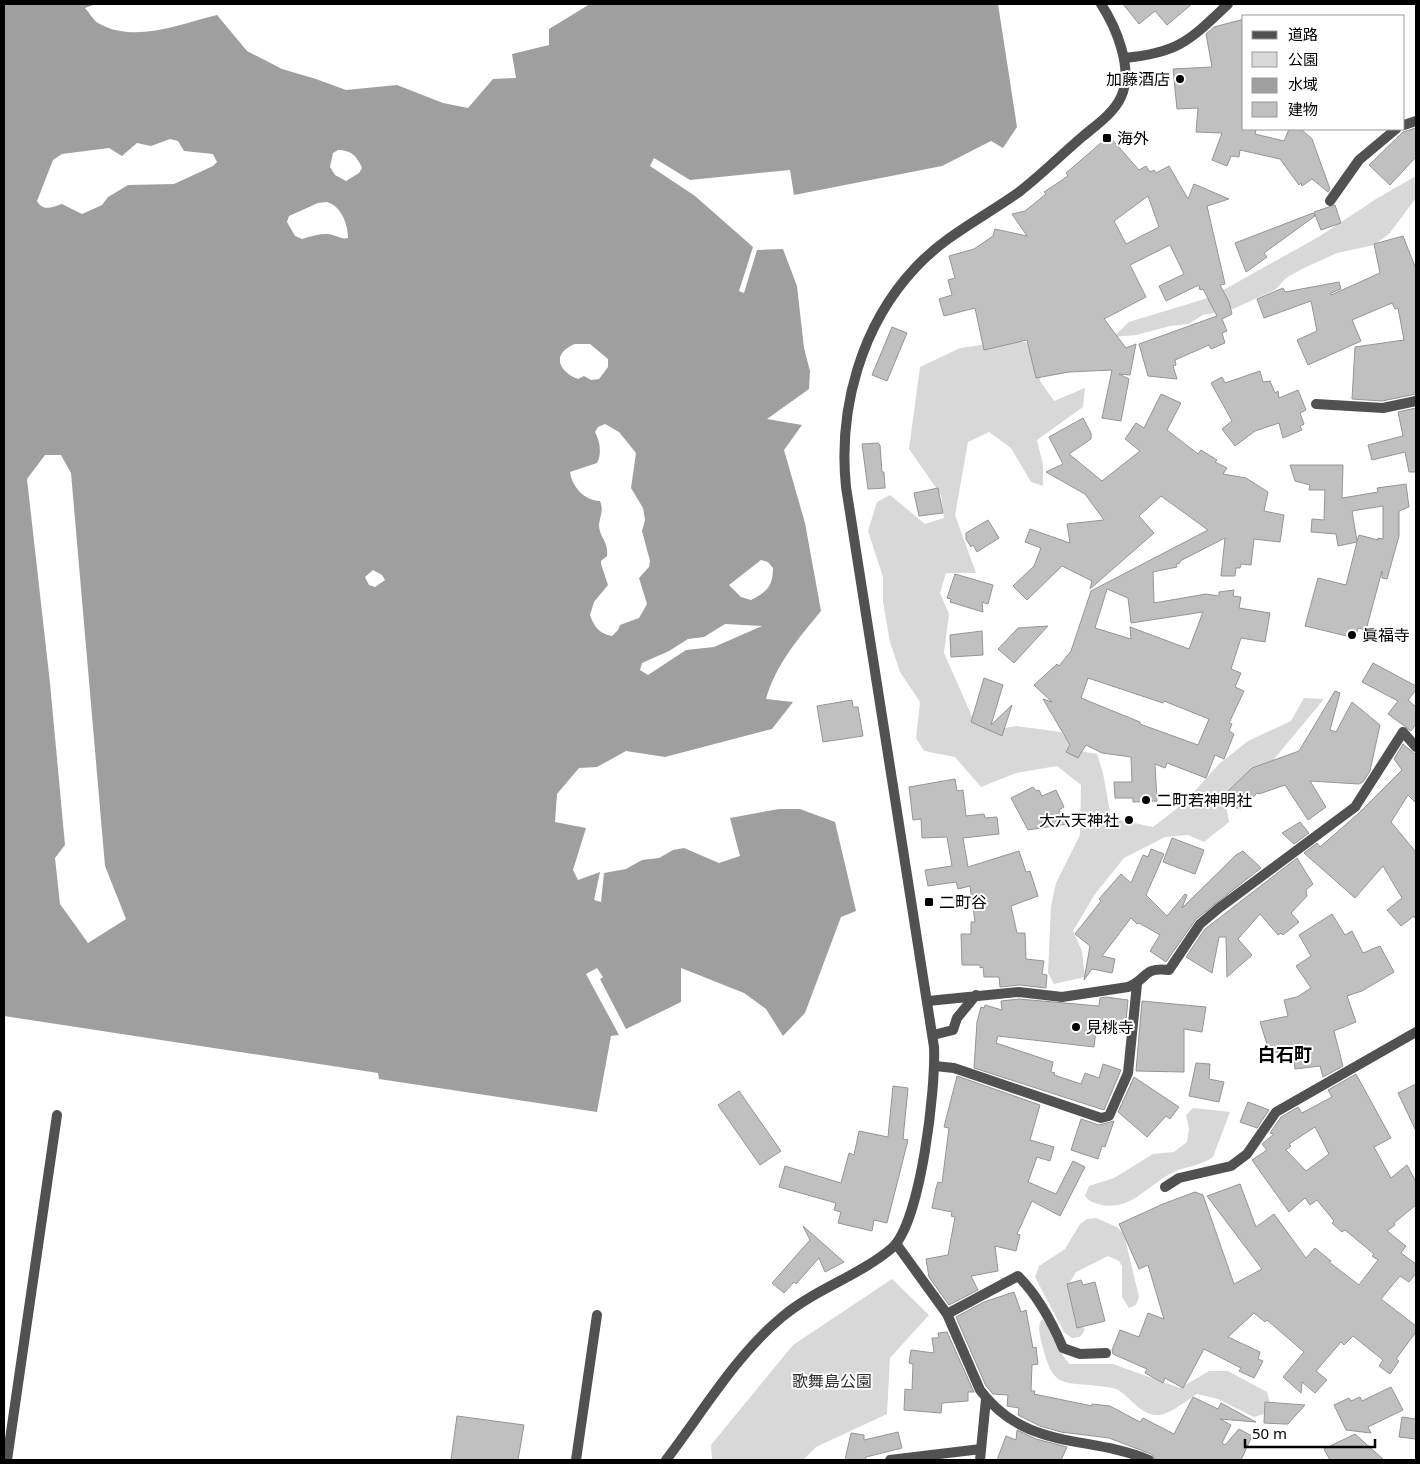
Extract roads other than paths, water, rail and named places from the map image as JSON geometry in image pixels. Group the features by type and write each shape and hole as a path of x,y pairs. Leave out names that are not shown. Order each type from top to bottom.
{"street":[{"path":"666,1460 746,1354 770,1328 797,1307 880,1258 897,1245 902,1238 912,1213 931,1109 935,1066 928,1001 846,487 843,453 847,408 868,341 889,302 904,282 936,248 1019,192 1108,114 1121,97 1124,58 1114,28 1102,4"},
{"path":"1124,58 1150,56 1170,51 1194,35 1228,4"},
{"path":"1330,201 1359,160 1395,130"},
{"path":"1316,404 1383,408 1416,401"},
{"path":"928,1001 1019,992 1062,997 1136,984 1148,971 1155,968 1169,970 1200,924 1355,807 1402,732 1416,747"},
{"path":"935,1066 954,1068 1101,1118 1109,1116 1128,1073 1136,984"},
{"path":"932,1035 953,1030 957,1018 976,996"},
{"path":"1165,1187 1179,1178 1231,1166 1247,1154 1276,1112 1416,1032"},
{"path":"7,1460 57,1115"},
{"path":"897,1245 947,1314 980,1390 986,1399 1014,1422 1033,1432 1077,1443 1130,1452 1150,1460"},
{"path":"947,1314 1018,1276 1028,1286 1053,1324 1063,1348 1080,1354 1106,1353"},
{"path":"576,1460 598,1315"},
{"path":"980,1460 986,1399"},
{"path":"890,1460 981,1449"}],"water":[{"path":"4,4 96,4 85,8 96,22 112,29 126,32 157,30 217,15 247,51 282,69 346,90 397,85 443,103 468,108 493,79 516,78 512,54 549,45 549,29 590,4 998,4 1017,127 1003,148 991,141 942,166 794,195 790,170 690,180 654,158 650,166 695,196 753,247 739,291 744,293 757,250 783,249 797,286 804,348 810,371 809,389 767,419 802,425 784,450 805,523 821,611 789,652 770,686 766,699 793,702 772,729 665,757 626,751 597,767 579,768 557,794 555,822 586,828 573,870 578,880 600,872 594,900 601,902 604,873 626,869 642,860 659,858 673,850 684,848 719,863 740,856 730,818 779,809 800,809 835,822 856,911 841,917 805,1013 783,1036 766,1009 744,993 681,968 681,1002 626,1029 600,979 603,977 597,968 586,974 619,1035 611,1036 597,1112 379,1079 378,1073 4,1016","holes":["170,139 178,141 184,151 213,154 217,162 213,166 174,184 128,185 108,197 102,205 82,214 62,204 45,208 37,201 53,160 62,154 109,148 122,156 137,143 151,146","338,150 353,154 362,168 359,173 346,181 335,175 330,167 333,153","327,202 336,207 343,216 348,238 327,234 314,235 302,239 295,236 287,222 289,216 318,203","575,344 590,344 608,359 608,367 599,379 591,380 584,376 578,379 571,376 562,367 560,357 563,352","605,424 619,432 636,453 631,488 643,508 645,520 642,531 650,561 649,567 639,578 647,604 639,618 620,625 612,636 604,634 598,629 590,615 594,602 608,585 601,564 601,561 607,556 605,543 599,529 601,504 600,501 584,496 576,488 570,472 597,463 600,456 600,448 595,432 598,427","761,560 768,562 773,568 772,579 768,588 751,600 741,597 729,585","373,570 382,575 385,580 375,587 369,585 365,577","725,624 762,626 714,647 686,650 648,675 640,670 642,663 669,651 688,639 704,637"]}],"place":[{"name":"加藤酒店","path":"1180,79"},
{"name":"海外","path":"1107,138"},
{"name":"眞福寺","path":"1352,635"},
{"name":"二町若神明社","path":"1146,800"},
{"name":"大六天神社","path":"1129,820"},
{"name":"二町谷","path":"929,902"},
{"name":"見桃寺","path":"1076,1027"}],"district":[{"name":"白石町","path":"1285,1055"}],"park label":[{"name":"歌舞島公園","path":"832,1381"}]}
